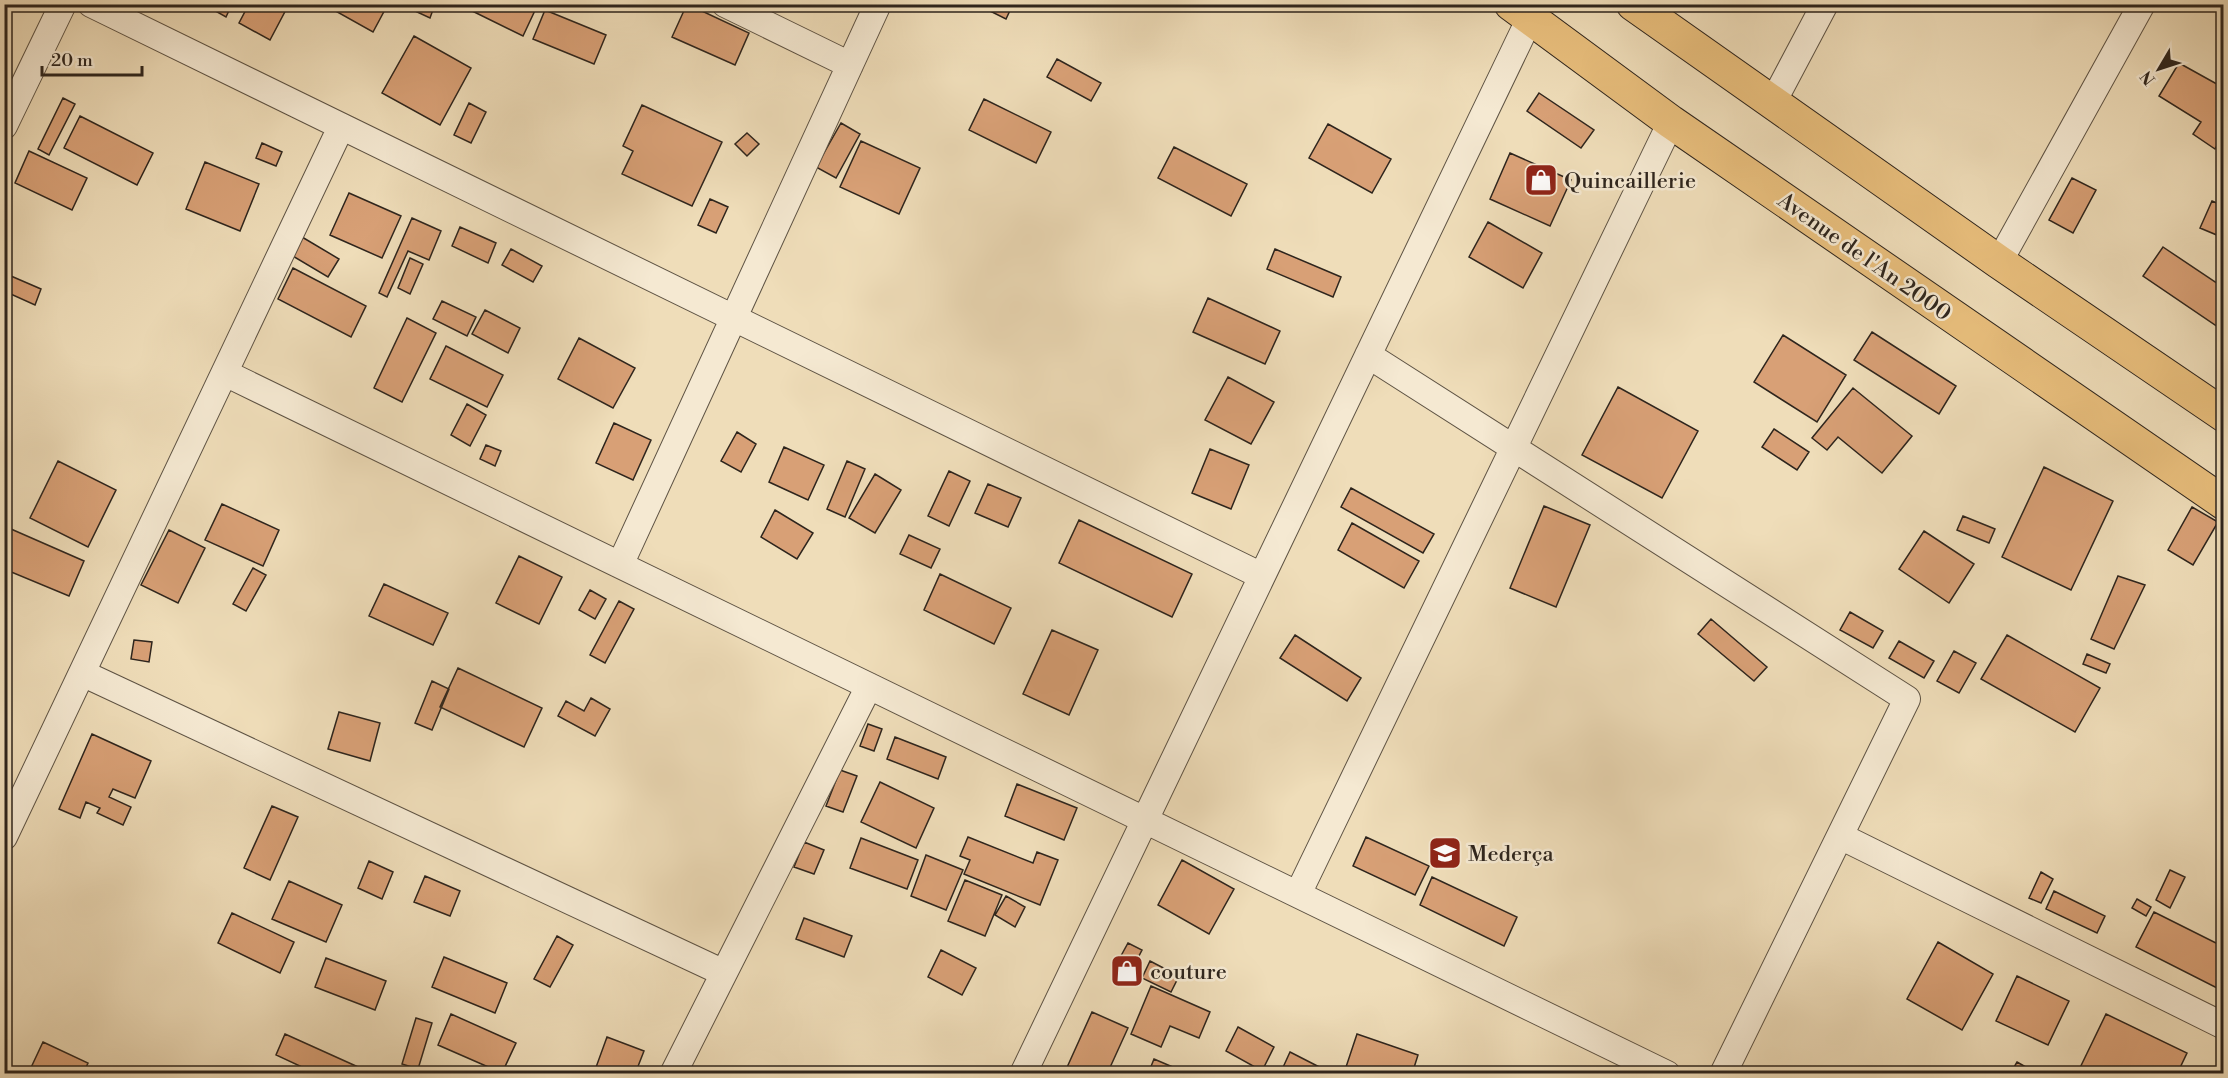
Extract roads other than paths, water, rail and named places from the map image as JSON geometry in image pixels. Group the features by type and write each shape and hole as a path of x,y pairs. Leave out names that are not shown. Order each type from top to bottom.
{"main road":[{"path":"1633,4 1772,104 2223,415"},
{"name":"Avenue de l'An 2000","path":"1520,11 1671,122 2223,502"}],"street":[{"path":"4,126 63,4"},
{"path":"91,4 1262,576"},
{"path":"725,4 850,64"},
{"path":"620,566 878,4"},
{"path":"1772,104 1825,4"},
{"path":"2000,262 2142,4"},
{"path":"1023,1074 1368,354 1520,11"},
{"path":"1298,894 1671,122"},
{"path":"4,837 341,126"},
{"path":"1368,354 1907,699 1723,1074"},
{"path":"225,373 1666,1074"},
{"path":"82,673 724,973"},
{"path":"673,1074 868,686"},
{"path":"1840,836 2223,1026"}],"place":[{"name":"Quincaillerie","path":"1541,180"},
{"name":"Mederça","path":"1445,853"},
{"name":"couture","path":"1127,971"}]}
